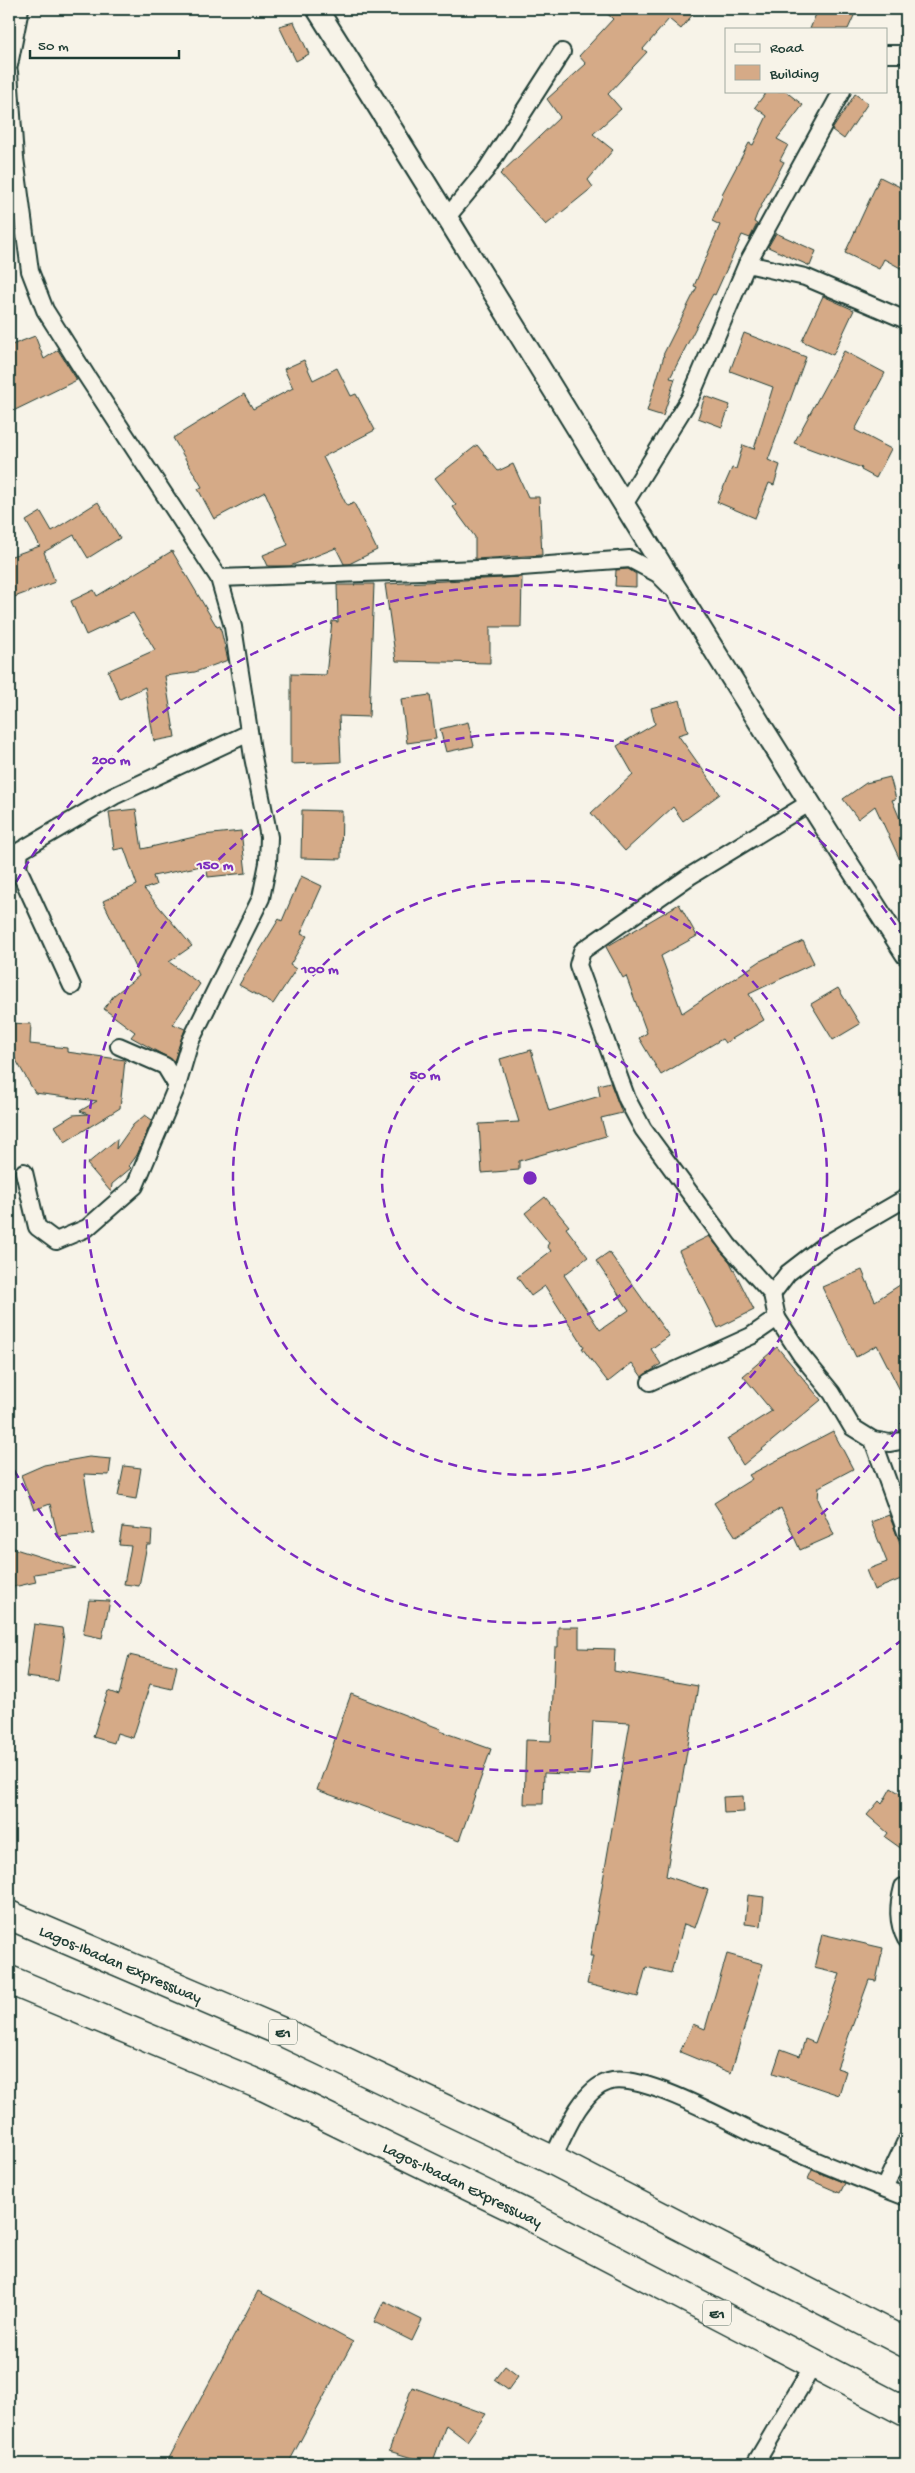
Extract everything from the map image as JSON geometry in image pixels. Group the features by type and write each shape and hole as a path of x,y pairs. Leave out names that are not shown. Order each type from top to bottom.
{"highway":[{"name":"Lagos-Ibadan Expressway","path":"9,1915 287,2034 552,2160 906,2343"},
{"name":"Lagos-Ibadan Expressway","path":"9,1980 265,2087 528,2215 906,2412"}],"street":[{"path":"9,65 20,9"},
{"path":"317,9 448,216 809,803 906,954"},
{"path":"448,216 486,170 562,52"},
{"path":"888,54 906,54"},
{"path":"9,72 15,158 30,271 45,310 219,578 233,627 249,733 269,837 268,863 261,898 190,1042 177,1086 135,1186 88,1228 56,1241 37,1227 24,1172"},
{"path":"625,503 690,398 747,264 841,92"},
{"path":"747,264 805,277 906,320"},
{"path":"219,578 324,576 375,571 508,568 630,559 658,574 679,594"},
{"path":"72,986 18,868 20,851 114,796 249,733"},
{"path":"809,803 690,876 582,951 578,965 627,1098 643,1129 728,1244 772,1294 777,1318 801,1355 832,1393 852,1427 873,1440 890,1443 906,1440"},
{"path":"119,1046 165,1066 177,1086"},
{"path":"772,1294 788,1273 823,1246 906,1198"},
{"path":"650,1382 751,1336 777,1318"},
{"path":"873,1440 906,1532"},
{"path":"903,1887 899,1904 900,1928 906,1940"},
{"path":"552,2160 574,2117 592,2091 609,2081 623,2080 673,2094 760,2136 906,2197"},
{"path":"884,2188 906,2140"},
{"path":"755,2464 814,2364"}],"building":[{"path":"602,9 697,9 681,29 669,19 643,49 647,52 608,94 621,109 593,134 613,150 588,180 593,187 546,225 500,174 560,117 547,99 586,64 579,56 613,19"},
{"path":"818,9 857,9 848,28 810,28"},
{"path":"294,22 309,54 296,61 279,26"},
{"path":"766,92 786,92 803,105 777,139 788,145 780,160 784,162 757,214 754,222 757,224 750,238 742,235 715,295 713,294 670,378 675,379 663,416 647,411 663,355 697,287 694,286 720,225 712,221 722,194 749,143 753,145 767,116 755,107"},
{"path":"855,94 868,103 844,139 832,130"},
{"path":"880,177 906,190 906,271 884,259 879,269 845,253"},
{"path":"776,233 816,251 810,266 768,247"},
{"path":"823,296 854,310 833,355 802,341"},
{"path":"744,333 806,357 768,460 780,465 774,485 769,483 755,518 717,502 732,468 736,469 743,445 754,449 773,387 730,371"},
{"path":"35,336 44,359 58,350 77,380 9,413 9,346"},
{"path":"844,351 885,373 855,430 891,449 876,478 861,470 862,468 794,443"},
{"path":"304,360 313,380 337,368 351,396 356,394 375,430 323,457 347,506 354,503 377,550 349,564 344,564 336,548 290,566 268,566 263,555 288,545 265,492 214,519 198,489 202,487 173,438 244,394 253,409 293,388 284,369"},
{"path":"705,396 730,405 722,427 698,418"},
{"path":"477,445 498,471 513,464 528,497 539,497 542,555 475,559 475,537 453,507 456,505 435,478"},
{"path":"98,502 120,538 88,558 74,535 44,552 55,582 9,599 9,557 40,546 26,521 41,512 52,531"},
{"path":"172,551 217,627 220,626 228,660 195,672 165,676 175,737 154,741 145,687 120,699 108,671 155,650 133,613 86,635 71,601 94,590 97,596"},
{"path":"628,569 636,574 636,587 615,586 616,570"},
{"path":"522,577 521,627 490,627 490,663 396,661 385,584"},
{"path":"374,584 369,717 339,716 341,762 291,764 291,674 326,675 332,621 338,622 337,585"},
{"path":"430,695 436,739 407,743 401,699"},
{"path":"680,700 688,732 678,735 720,794 683,821 673,807 625,851 591,813 633,774 617,746 655,724 651,708"},
{"path":"468,722 474,746 446,752 440,729"},
{"path":"890,777 896,799 892,800 906,833 906,873 875,806 858,819 843,799 866,783"},
{"path":"136,809 142,849 203,835 241,831 246,873 208,877 206,865 153,876 156,885 144,889 192,946 169,962 200,984 173,1024 185,1029 174,1061 131,1037 135,1032 104,1009 114,995 139,976 103,901 137,885 124,848 114,850 109,812"},
{"path":"302,810 342,811 341,859 301,858"},
{"path":"301,876 322,886 301,933 307,936 290,965 296,969 273,1004 239,985 279,919 282,921"},
{"path":"679,904 697,936 661,956 682,1013 762,960 803,941 814,963 749,994 764,1020 725,1043 722,1039 661,1075 639,1038 647,1033 626,976 623,978 606,947"},
{"path":"838,988 860,1024 833,1040 811,1004"},
{"path":"9,1023 31,1024 30,1044 67,1048 67,1052 125,1060 120,1108 65,1142 55,1126 73,1115 88,1114 80,1111 97,1101 35,1093 9,1048"},
{"path":"531,1050 549,1111 600,1096 598,1085 610,1082 622,1113 601,1118 606,1136 519,1161 519,1170 482,1173 479,1124 519,1122 500,1059"},
{"path":"145,1115 152,1120 137,1155 129,1166 131,1168 112,1184 111,1192 87,1164 117,1139 116,1149 133,1125"},
{"path":"545,1197 569,1226 566,1228 588,1257 564,1275 600,1330 629,1310 596,1261 609,1252 669,1336 651,1349 661,1364 642,1377 632,1363 608,1382 582,1348 584,1347 545,1286 531,1296 517,1277 551,1251 547,1246 549,1243 525,1213"},
{"path":"709,1236 730,1262 754,1310 718,1328 679,1251"},
{"path":"862,1270 875,1301 906,1281 906,1402 877,1345 856,1357 822,1287"},
{"path":"777,1347 821,1400 743,1465 727,1439 772,1411 743,1376"},
{"path":"833,1431 853,1469 819,1487 818,1499 834,1535 800,1550 781,1508 736,1537 714,1503 752,1479 749,1475"},
{"path":"89,1457 111,1459 109,1475 84,1474 94,1534 58,1537 50,1504 34,1510 21,1475 44,1465"},
{"path":"124,1466 141,1468 136,1499 118,1496"},
{"path":"889,1515 906,1558 906,1577 874,1590 866,1570 887,1562 871,1522"},
{"path":"122,1527 152,1530 151,1545 147,1545 139,1586 124,1584 131,1546 119,1545"},
{"path":"9,1547 76,1568 34,1574 36,1582 9,1588"},
{"path":"89,1600 110,1601 102,1638 83,1634"},
{"path":"34,1624 62,1628 64,1640 58,1681 26,1677"},
{"path":"558,1627 579,1627 579,1648 615,1649 614,1671 698,1686 666,1876 708,1890 695,1928 684,1924 671,1973 646,1967 638,1997 587,1984 593,1956 590,1956 630,1723 593,1721 590,1775 544,1773 543,1804 524,1804 526,1740 551,1741 555,1647 558,1647"},
{"path":"129,1655 177,1666 172,1689 150,1684 133,1738 117,1733 114,1743 93,1737 108,1691 119,1695"},
{"path":"351,1694 441,1729 440,1731 491,1749 459,1841 317,1790"},
{"path":"891,1788 906,1797 906,1852 885,1837 888,1833 867,1815 879,1801 882,1804"},
{"path":"743,1796 744,1812 724,1813 723,1797"},
{"path":"748,1895 764,1897 761,1926 745,1924"},
{"path":"822,1934 883,1948 876,1981 869,1980 837,2068 846,2071 839,2095 773,2073 781,2049 800,2056 805,2039 815,2043 840,1974 814,1968"},
{"path":"727,1954 763,1964 731,2073 680,2052 693,2024 705,2029"},
{"path":"812,2170 845,2183 840,2193 808,2179"},
{"path":"258,2291 353,2342 288,2464 166,2464"},
{"path":"384,2301 422,2320 412,2341 374,2322"},
{"path":"505,2366 518,2376 508,2390 494,2380"},
{"path":"412,2387 486,2414 467,2441 446,2425 432,2464 389,2451"}]}
